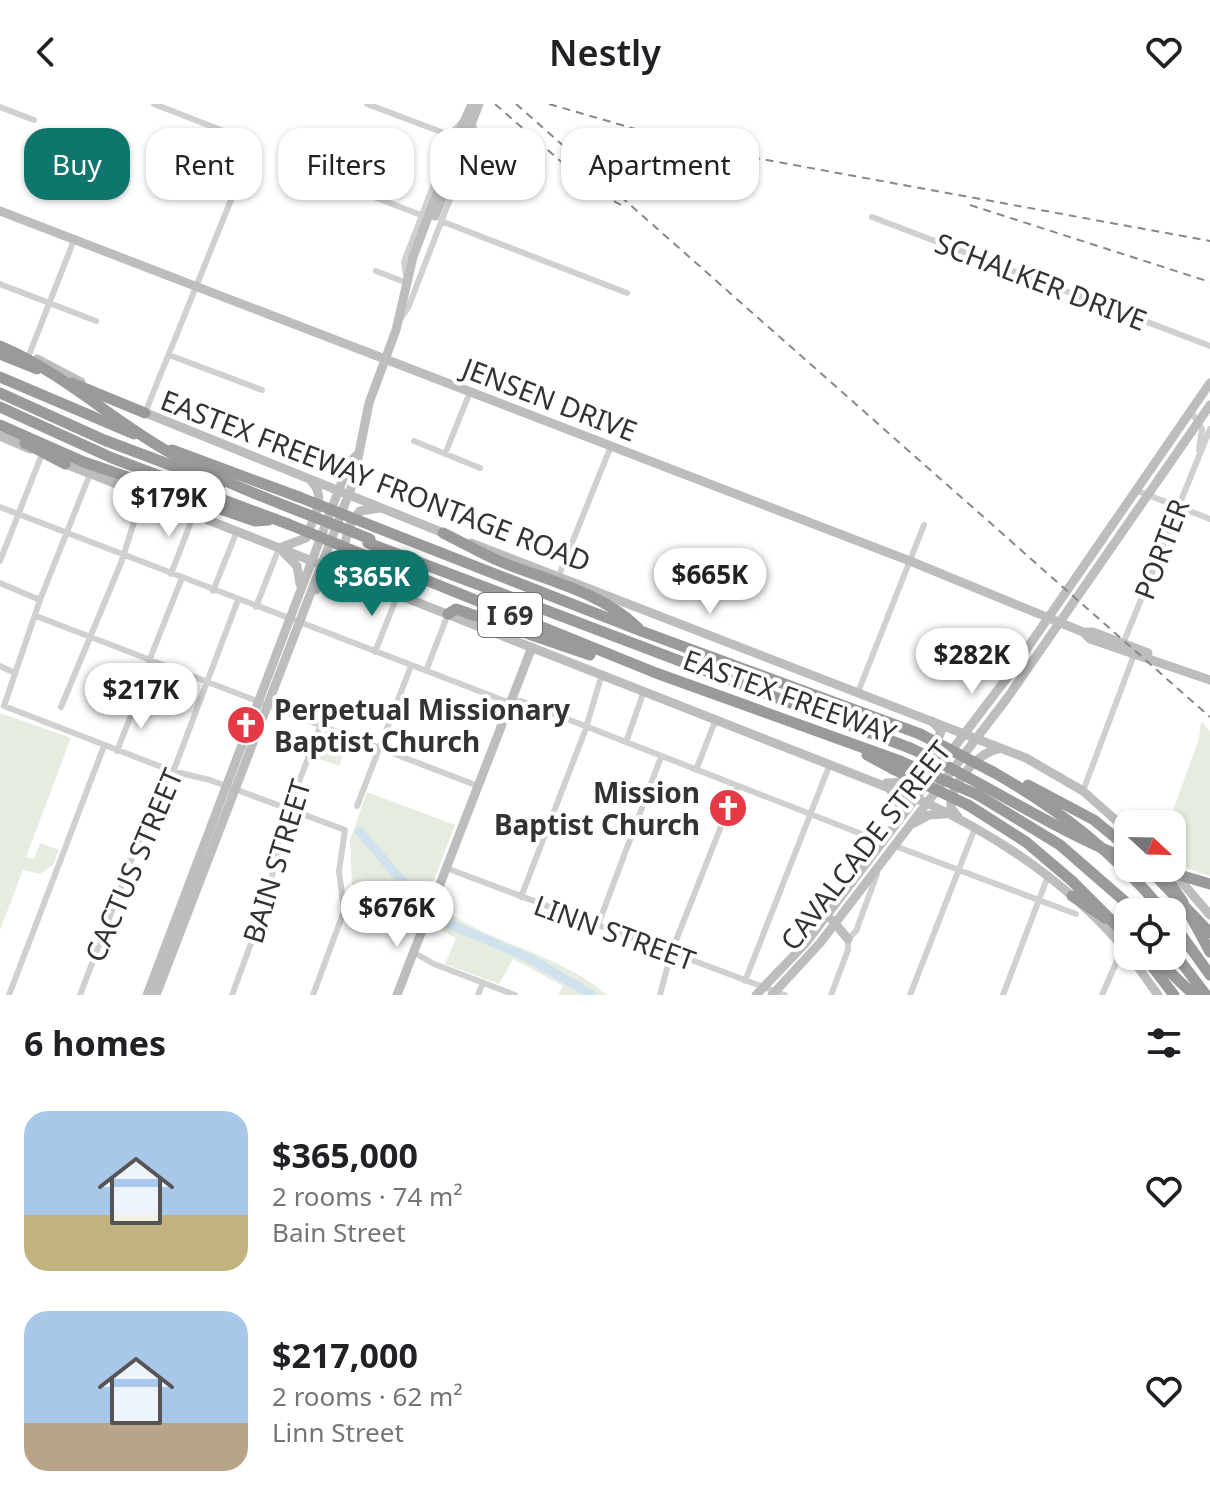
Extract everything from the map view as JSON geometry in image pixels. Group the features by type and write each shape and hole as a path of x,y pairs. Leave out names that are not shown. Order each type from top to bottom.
{"highway":[{"path":"0,344 40,365 150,441 225,480"},
{"path":"0,354 145,413"},
{"name":"EASTEX FREEWAY","path":"0,377 169,449 299,497 371,536"},
{"name":"EASTEX FREEWAY","path":"0,393 371,536 920,734 995,771 1086,833 1151,898"},
{"name":"I 69","path":"0,393 286,519 371,536 521,601 910,748 983,784 1077,838 1114,853"},
{"name":"EASTEX FREEWAY","path":"0,407 112,458 286,519 364,555 627,662 835,738 978,795 1060,845 1121,898"},
{"path":"0,427 84,462 220,511 255,521 286,519"},
{"path":"0,427 65,464"},
{"path":"443,533 496,560 592,597 624,614 641,631"},
{"path":"448,614 456,609 609,662 627,662"},
{"path":"897,765 1026,842 1072,881 1114,931"},
{"path":"995,771 1094,820 1114,836"},
{"path":"1186,877 1210,884"},
{"path":"1161,882 1210,933"},
{"path":"1170,882 1179,893 1210,952"},
{"path":"1072,896 1114,934"},
{"path":"1186,942 1210,975"},
{"path":"1186,969 1206,995"},
{"path":"1155,970 1174,995"},
{"path":"1168,970 1194,995"}],"main road":[{"path":"305,605 317,563 357,465 356,456 369,403 398,322 407,283 472,104"},
{"path":"432,216 479,104"},
{"name":"JENSEN DRIVE","path":"0,211 910,561 1047,619 1083,632 1093,632 1210,680"},
{"name":"EASTEX FREEWAY FRONTAGE ROAD","path":"0,344 29,355 145,413 443,533 559,575 1002,748 1083,791 1114,819"},
{"name":"CAVALCADE STREET","path":"759,991 827,916 1006,679 1210,383"},
{"name":"CAVALCADE STREET","path":"777,994 836,923 1016,686 1210,405"},
{"path":"0,436 927,803 975,828 1048,876 1072,896"},
{"path":"279,548 306,538 320,500 319,489 307,478"},
{"path":"350,576 340,558 351,523 360,511 383,507"},
{"path":"279,548 299,571 294,622"},
{"path":"298,597 317,563"},
{"path":"147,995 294,622 327,578 350,576"},
{"name":"JENSEN DRIVE","path":"1083,632 1090,639 1174,666"},
{"path":"397,995 532,647"},
{"path":"1006,679 1016,686"},
{"path":"882,784 908,782 922,768 941,740 941,731 932,721"},
{"path":"954,817 951,808 953,792 979,758 1002,748"},
{"path":"882,784 899,802 899,819"},
{"path":"156,995 229,787"},
{"path":"911,824 929,815 954,817"},
{"path":"1182,882 1210,915"},
{"path":"827,916 848,939"},
{"path":"1142,970 1158,995"}],"street":[{"path":"154,104 216,128"},
{"path":"367,104 431,128"},
{"path":"0,107 34,120"},
{"path":"456,128 459,122 475,128"},
{"path":"145,413 231,200"},
{"path":"384,200 627,293"},
{"path":"398,322 408,308 436,200"},
{"path":"432,216 440,200"},
{"name":"SCHALKER DRIVE","path":"872,217 1210,346"},
{"path":"29,355 74,240"},
{"path":"376,271 407,283"},
{"path":"0,284 96,321"},
{"path":"169,355 262,390"},
{"path":"445,454 470,392"},
{"path":"1190,410 1199,421"},
{"name":"PORTER","path":"1199,421 1202,434 1199,455"},
{"name":"PORTER","path":"1123,644 1210,429"},
{"path":"414,441 480,468"},
{"path":"559,575 611,446"},
{"path":"0,561 42,454"},
{"path":"90,474 3,699 6,708 172,771 229,787 345,830 339,871 344,911 313,995"},
{"path":"1134,490 1210,519"},
{"path":"61,707 92,639 143,494"},
{"path":"0,507 411,666 511,701 521,701 882,842"},
{"path":"171,574 194,514"},
{"path":"858,692 924,525"},
{"path":"213,591 237,531"},
{"path":"256,607 279,548"},
{"path":"149,661 182,578"},
{"path":"0,583 40,600"},
{"path":"375,652 398,594"},
{"name":"CACTUS STREET","path":"80,995 153,803 172,771 238,600"},
{"path":"426,671 448,614"},
{"path":"36,616 478,786"},
{"path":"1083,791 1134,655"},
{"path":"0,666 13,672"},
{"path":"357,806 411,666"},
{"path":"521,897 602,674"},
{"path":"626,742 644,691"},
{"path":"117,751 137,700"},
{"path":"696,770 716,719"},
{"name":"BAIN STREET","path":"232,995 267,900 277,845 320,727"},
{"path":"9,995 104,746"},
{"path":"598,925 661,757"},
{"path":"745,981 830,764"},
{"path":"660,995 671,953 737,786"},
{"path":"910,995 975,828"},
{"path":"895,846 1076,914"},
{"path":"831,995 848,950 848,939 856,931 879,866"},
{"name":"LINN STREET","path":"446,868 745,981 759,991 777,994"},
{"path":"1003,995 1048,876"},
{"path":"413,952 434,964 515,995"},
{"path":"1102,995 1115,970"},
{"path":"478,995 483,982"}],"shaded area":[{"path":"0,713 71,738 26,857 34,859 40,843 59,850 53,865 40,874 23,870 0,930"},
{"path":"1201,721 1210,731 1210,876 1186,868 1186,810 1173,810 1199,739"},
{"path":"326,731 349,740 339,766 314,757"},
{"path":"367,792 455,825 422,912 352,885 350,840"},
{"path":"444,910 484,932 568,969 607,995 558,995 563,986 513,959 499,984 445,964 456,938 432,925"}],"waterway":[{"path":"359,831 409,889 449,924 529,958 592,995"}],"railway":[{"path":"495,104 596,192 623,206"},
{"path":"516,104 1210,717"},
{"path":"549,104 701,148 1210,241"},
{"path":"970,205 1210,282"}],"place":[{"name":"Perpetual Missionary Baptist Church","path":"246,725"},
{"name":"Mission Baptist Church","path":"728,808"}]}
